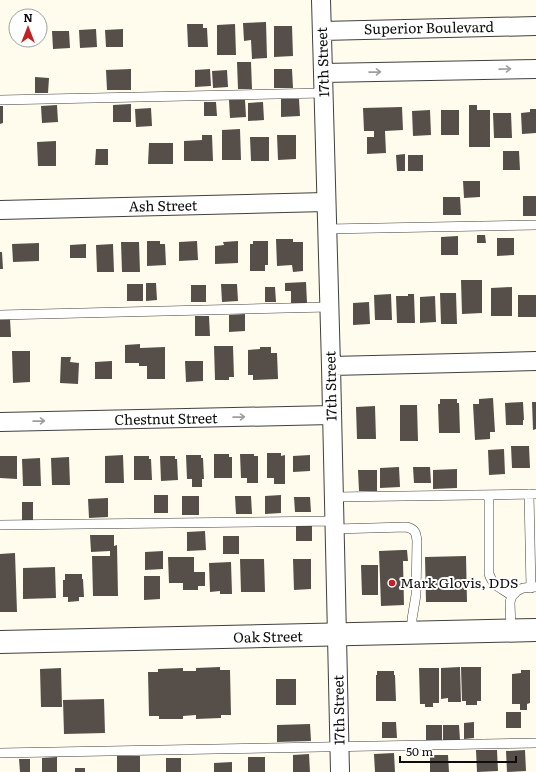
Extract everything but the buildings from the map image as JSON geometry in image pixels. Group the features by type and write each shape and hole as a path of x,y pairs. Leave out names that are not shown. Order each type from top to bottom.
{"street":[{"name":"17th Street","path":"321,0 340,772"},
{"name":"Superior Boulevard","path":"322,31 536,26"},
{"path":"323,73 536,68"},
{"name":"Ash Street","path":"0,210 326,202"},
{"path":"331,366 536,361"},
{"name":"Chestnut Street","path":"0,422 332,415"},
{"name":"Oak Street","path":"0,642 536,630"}],"lane":[{"path":"0,100 323,93"},
{"path":"327,229 536,225"},
{"path":"0,315 329,307"},
{"path":"334,497 532,494 533,588 523,588 512,596 510,602 511,631"},
{"path":"489,495 489,574 496,586 505,590 512,596"},
{"path":"0,525 334,525 406,527 412,529 416,533 417,540 416,595 412,619 412,633"},
{"path":"0,753 536,743"}],"place":[{"name":"Mark Glovis, DDS","path":"392,583"}]}
